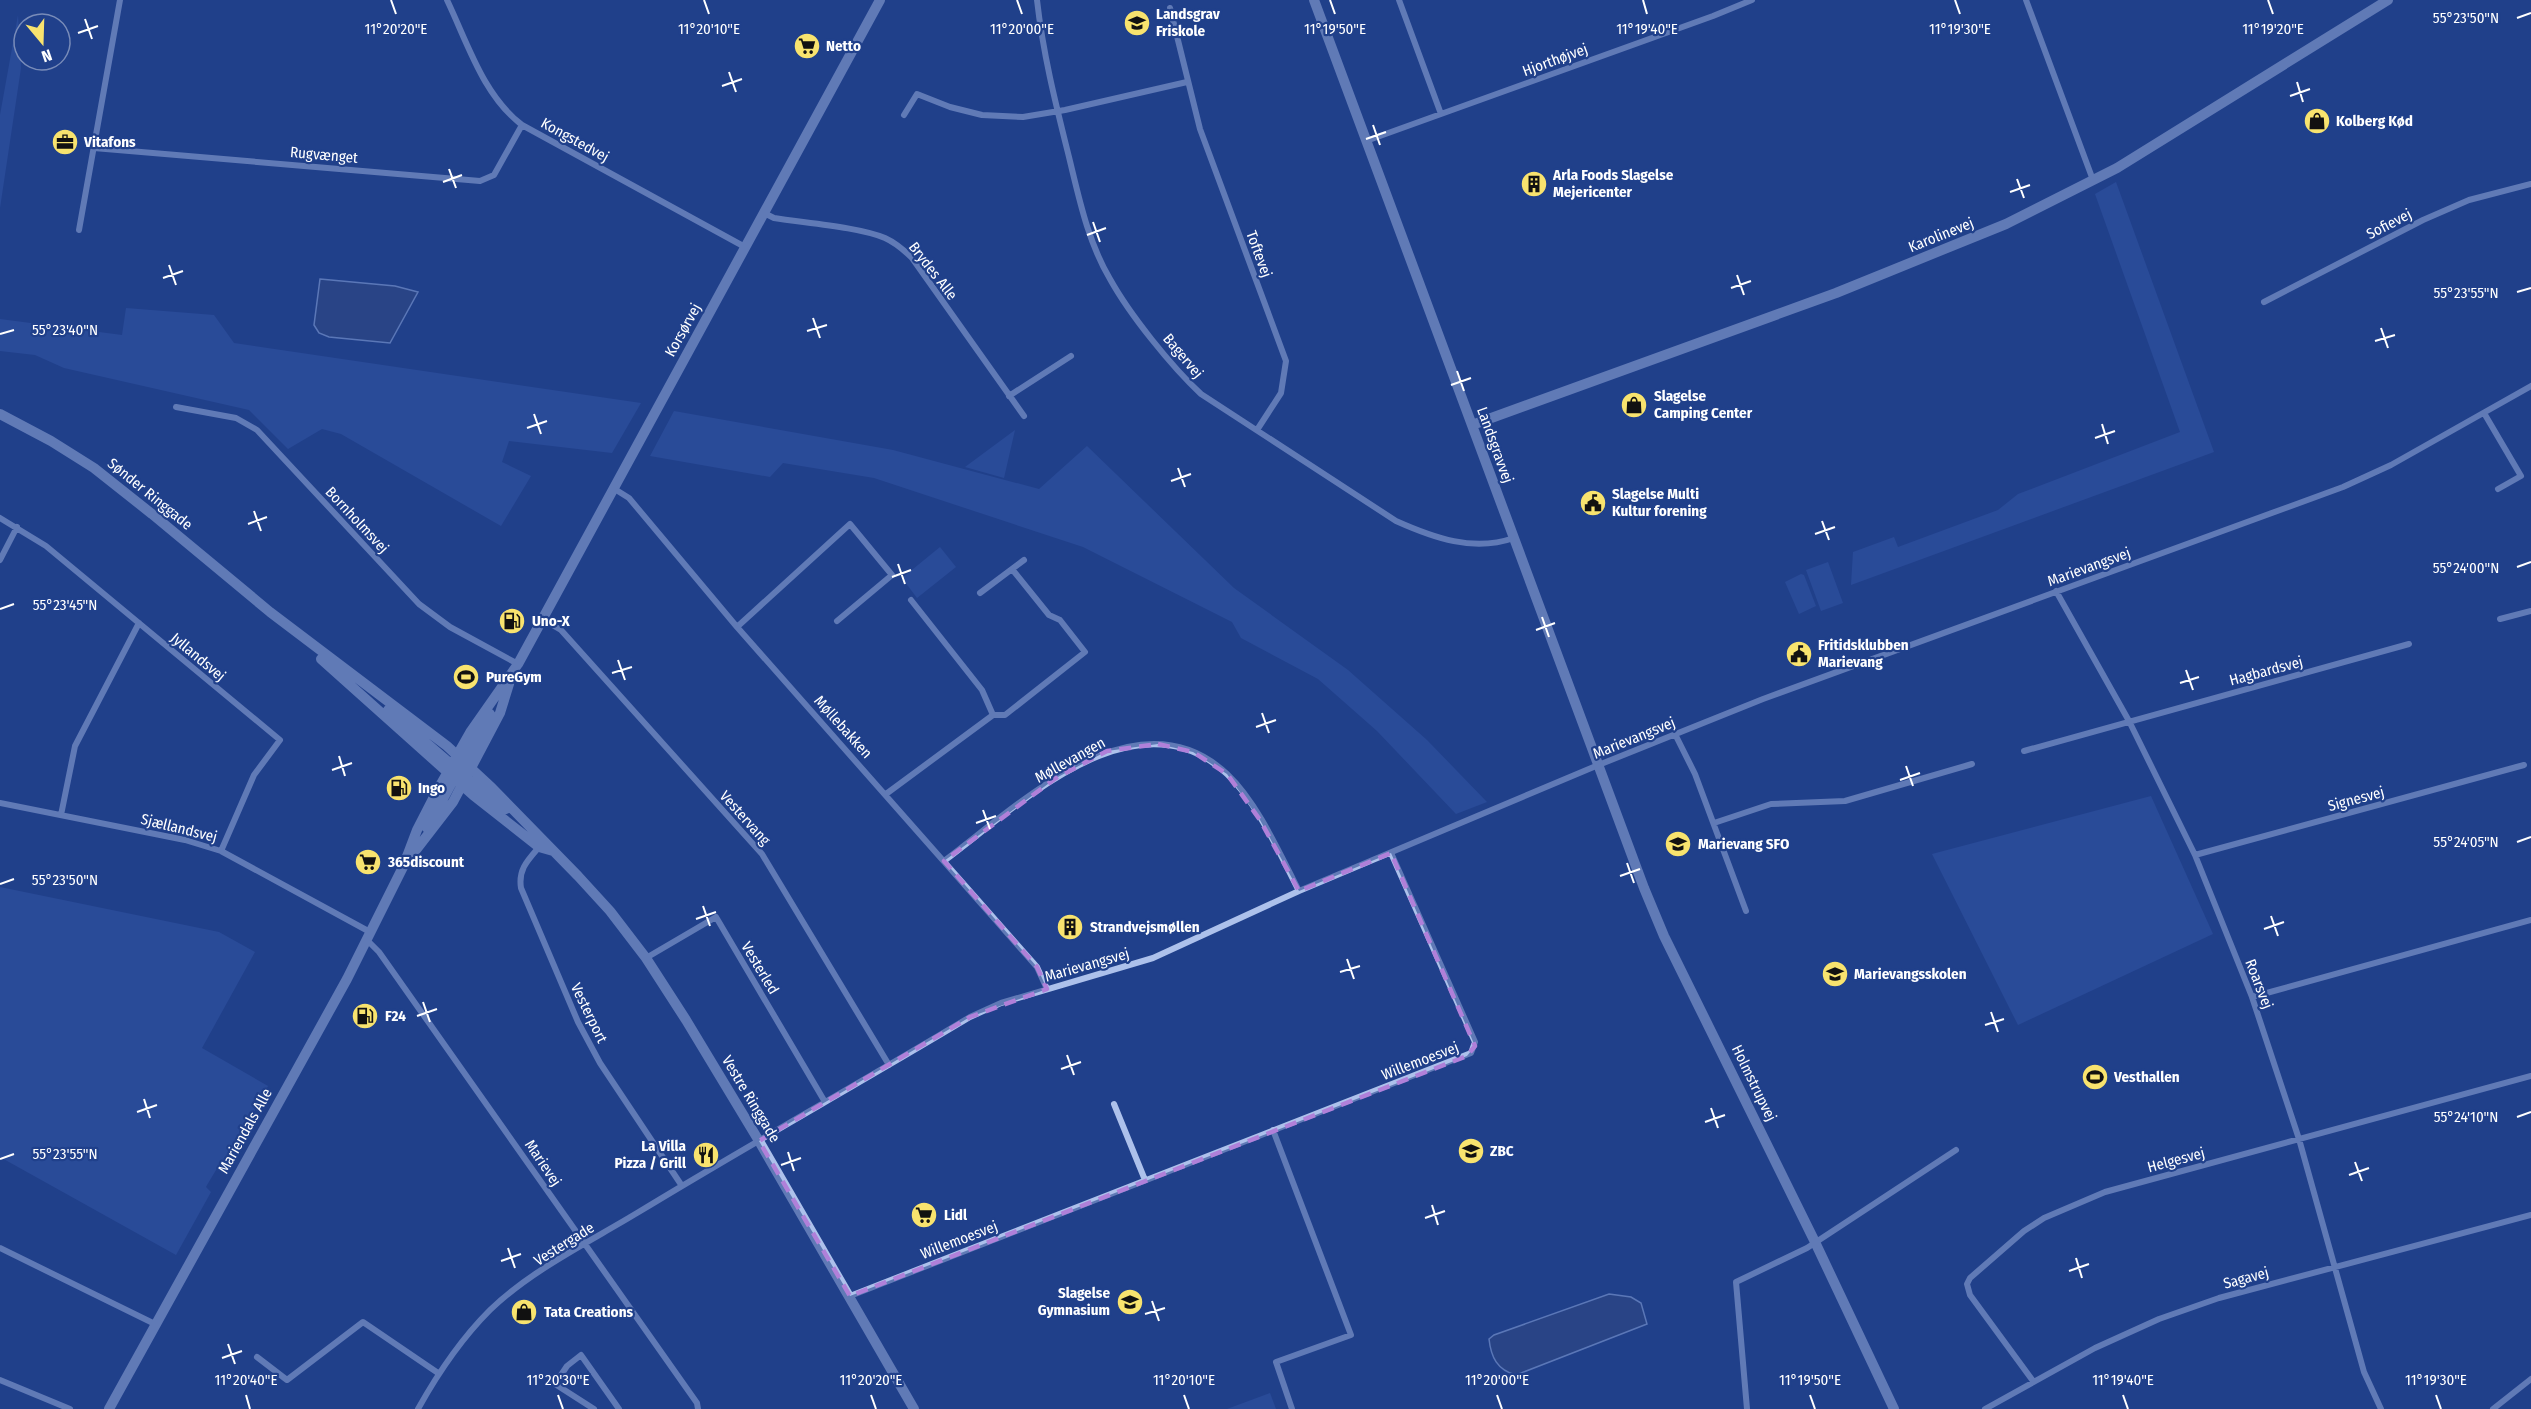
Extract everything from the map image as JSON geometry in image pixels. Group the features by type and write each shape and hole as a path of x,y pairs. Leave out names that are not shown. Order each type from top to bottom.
{"street":[{"path":"79,230 120,0"},
{"name":"Kongstedvej","path":"447,0 490,93 506,113 522,125 745,247"},
{"name":"Korsørvej","path":"459,771 880,0"},
{"name":"Bagervej","path":"1037,0 1045,60 1057,112 1083,215 1096,250 1110,279 1184,378 1201,394 1396,521 1418,531 1464,544 1479,546 1498,544 1514,538"},
{"name":"Landsgravvej","path":"1314,0 1514,538 1596,766"},
{"path":"1400,0 1441,114"},
{"name":"Hjorthøjvej","path":"1366,141 1752,0"},
{"path":"2026,0 2093,181"},
{"name":"Karolinevej","path":"1472,425 1699,343 1927,257 2002,226 2093,181 2388,0"},
{"name":"Toftevej","path":"1170,8 1200,129 1286,361 1281,393 1257,430"},
{"path":"904,115 917,94 950,107 982,115 1023,117 1057,112 1187,82"},
{"name":"Rugvænget","path":"94,148 480,181 495,175 522,125"},
{"name":"Sofievej","path":"2264,302 2423,220 2469,200 2531,183"},
{"name":"Brydes Alle","path":"764,213 774,218 868,233 898,245 912,258 1024,416"},
{"path":"1009,396 1071,356"},
{"name":"Marievangsvej","path":"759,1141 970,1017 1047,989 1153,958 1299,891 1596,766 1763,699 2343,487 2391,465 2531,386"},
{"name":"Bornholmsvej","path":"176,407 236,418 257,430 419,604 450,627 518,664"},
{"path":"2484,413 2521,476 2498,489"},
{"name":"Sønder Ringgade","path":"0,414 51,441 94,468 459,771"},
{"name":"Møllebakken","path":"613,488 629,498 737,627 1037,967 1047,989"},
{"name":"Jyllandsvej","path":"0,518 45,546 280,740 254,776 222,851"},
{"path":"737,627 850,524 892,574 837,621"},
{"path":"0,560 17,527"},
{"path":"980,593 1024,560"},
{"path":"886,794 993,715 1005,715 1085,652 1060,620 1049,615 1012,569"},
{"name":"Roarsvej","path":"2056,591 2129,721 2195,855 2252,997 2299,1139 2364,1372 2381,1409"},
{"path":"911,600 982,690 993,715"},
{"path":"2500,619 2531,610"},
{"name":"Sønder Ringgade","path":"270,612 312,651 459,771"},
{"name":"Vestervang","path":"542,619 561,630 762,854 889,1065"},
{"path":"61,815 75,746 139,623"},
{"name":"Hagbardsvej","path":"2024,751 2409,644"},
{"path":"1675,734 1695,774 1746,910"},
{"name":"Møllevangen","path":"944,861 1056,778 1107,751 1124,746 1158,744 1193,752 1227,774 1242,790 1299,891"},
{"path":"1714,823 1771,804 1845,801 1972,764"},
{"name":"Signesvej","path":"2195,855 2524,765"},
{"name":"Holmstrupvej","path":"1596,766 1664,936 1815,1242 1894,1409"},
{"name":"Vestre Ringgade","path":"459,771 525,822 542,844"},
{"name":"Vestre Ringgade","path":"459,771 542,844 556,852 610,911 646,958 759,1141 914,1409"},
{"name":"Mariendals Alle","path":"403,867 448,812 459,771"},
{"name":"Mariendals Alle","path":"109,1409 326,1018 403,867 417,830 459,771"},
{"name":"Sjællandsvej","path":"0,802 185,840 222,851 368,936"},
{"name":"Vesterport","path":"542,844 522,868 519,876 521,888 578,1023 600,1063 682,1185"},
{"name":"Willemoesvej","path":"849,1296 1467,1056 1474,1049 1475,1042 1391,852"},
{"name":"Vesterled","path":"646,958 716,917 825,1102"},
{"path":"2252,997 2531,920"},
{"name":"Marievej","path":"368,936 698,1406"},
{"name":"Helgesvej","path":"2033,1382 1970,1295 1967,1284 1970,1278 2024,1231 2044,1218 2074,1203 2105,1192 2531,1076"},
{"path":"1114,1104 1145,1180"},
{"path":"1273,1130 1351,1335 1276,1362 1276,1369 1292,1409"},
{"name":"Vestergade","path":"418,1409 438,1373 465,1338 491,1309 525,1281 759,1141"},
{"path":"1747,1409 1736,1282 1807,1248 1956,1150"},
{"name":"Sagavej","path":"1985,1409 2095,1348 2159,1319 2219,1298 2531,1215"},
{"path":"0,1248 157,1325"},
{"path":"257,1357 287,1380 363,1322 438,1373"},
{"path":"594,1409 555,1384 567,1366 581,1355 619,1409"},
{"path":"2493,1409 2531,1379"},
{"path":"0,1380 70,1409"}],"highlighted area":[{"path":"1158,744 1193,752 1227,774 1260,820 1299,891 1391,853 1475,1046 1467,1056 850,1296 759,1141 970,1017 1047,989 1037,967 944,861 1056,778 1107,751"}],"shaded area":[{"path":"12,48 12,72 20,72 0,208 0,115"},
{"path":"2116,182 2214,452 1851,585 1853,552 1894,537 1898,547 1998,510 2018,494 2180,432 2095,194"},
{"path":"320,279 395,286 418,292 390,343 329,337 319,333 314,325"},
{"path":"126,308 214,315 234,343 641,403 612,453 509,441 502,462 531,476 501,526 341,434 322,429 288,449 249,410 64,368 35,355 0,351 0,319 122,335"},
{"path":"674,411 893,450 1039,489 1087,446 1234,588 1348,670 1427,740 1487,802 1456,814 1377,731 1318,679 1241,638 1232,622 1083,547 874,478 783,463 770,477 650,456"},
{"path":"1015,430 1004,478 965,467"},
{"path":"940,547 956,567 917,598 902,578"},
{"path":"1828,562 1843,603 1821,611 1806,570"},
{"path":"1801,574 1804,575 1816,606 1799,614 1785,582"},
{"path":"2151,796 2213,934 2018,1025 1932,854"},
{"path":"0,887 219,932 255,952 202,1048 268,1086 222,1171 216,1170 207,1185 206,1187 211,1192 176,1255 0,1157"},
{"path":"1609,1294 1631,1297 1641,1303 1647,1324 1516,1375 1504,1370 1496,1362 1491,1352 1489,1339 1494,1335"},
{"path":"1270,1393 1276,1409 1227,1409"}],"place":[{"name":"Landsgrav Friskole","path":"1137,23"},
{"name":"Netto","path":"807,46"},
{"name":"Kolberg Kød","path":"2317,121"},
{"name":"Vitafons","path":"65,142"},
{"name":"Arla Foods Slagelse Mejericenter","path":"1534,184"},
{"name":"Slagelse Camping Center","path":"1634,405"},
{"name":"Slagelse Multi Kultur forening","path":"1593,503"},
{"name":"Uno-X","path":"512,621"},
{"name":"Fritidsklubben Marievang","path":"1799,654"},
{"name":"PureGym","path":"466,677"},
{"name":"Ingo","path":"399,788"},
{"name":"Marievang SFO","path":"1678,844"},
{"name":"365discount","path":"368,862"},
{"name":"Strandvejsmøllen","path":"1070,927"},
{"name":"Marievangsskolen","path":"1835,974"},
{"name":"F24","path":"365,1016"},
{"name":"Vesthallen","path":"2095,1077"},
{"name":"ZBC","path":"1471,1151"},
{"name":"La Villa Pizza / Grill","path":"706,1155"},
{"name":"Lidl","path":"924,1215"},
{"name":"Slagelse Gymnasium","path":"1130,1302"},
{"name":"Tata Creations","path":"524,1312"}]}
